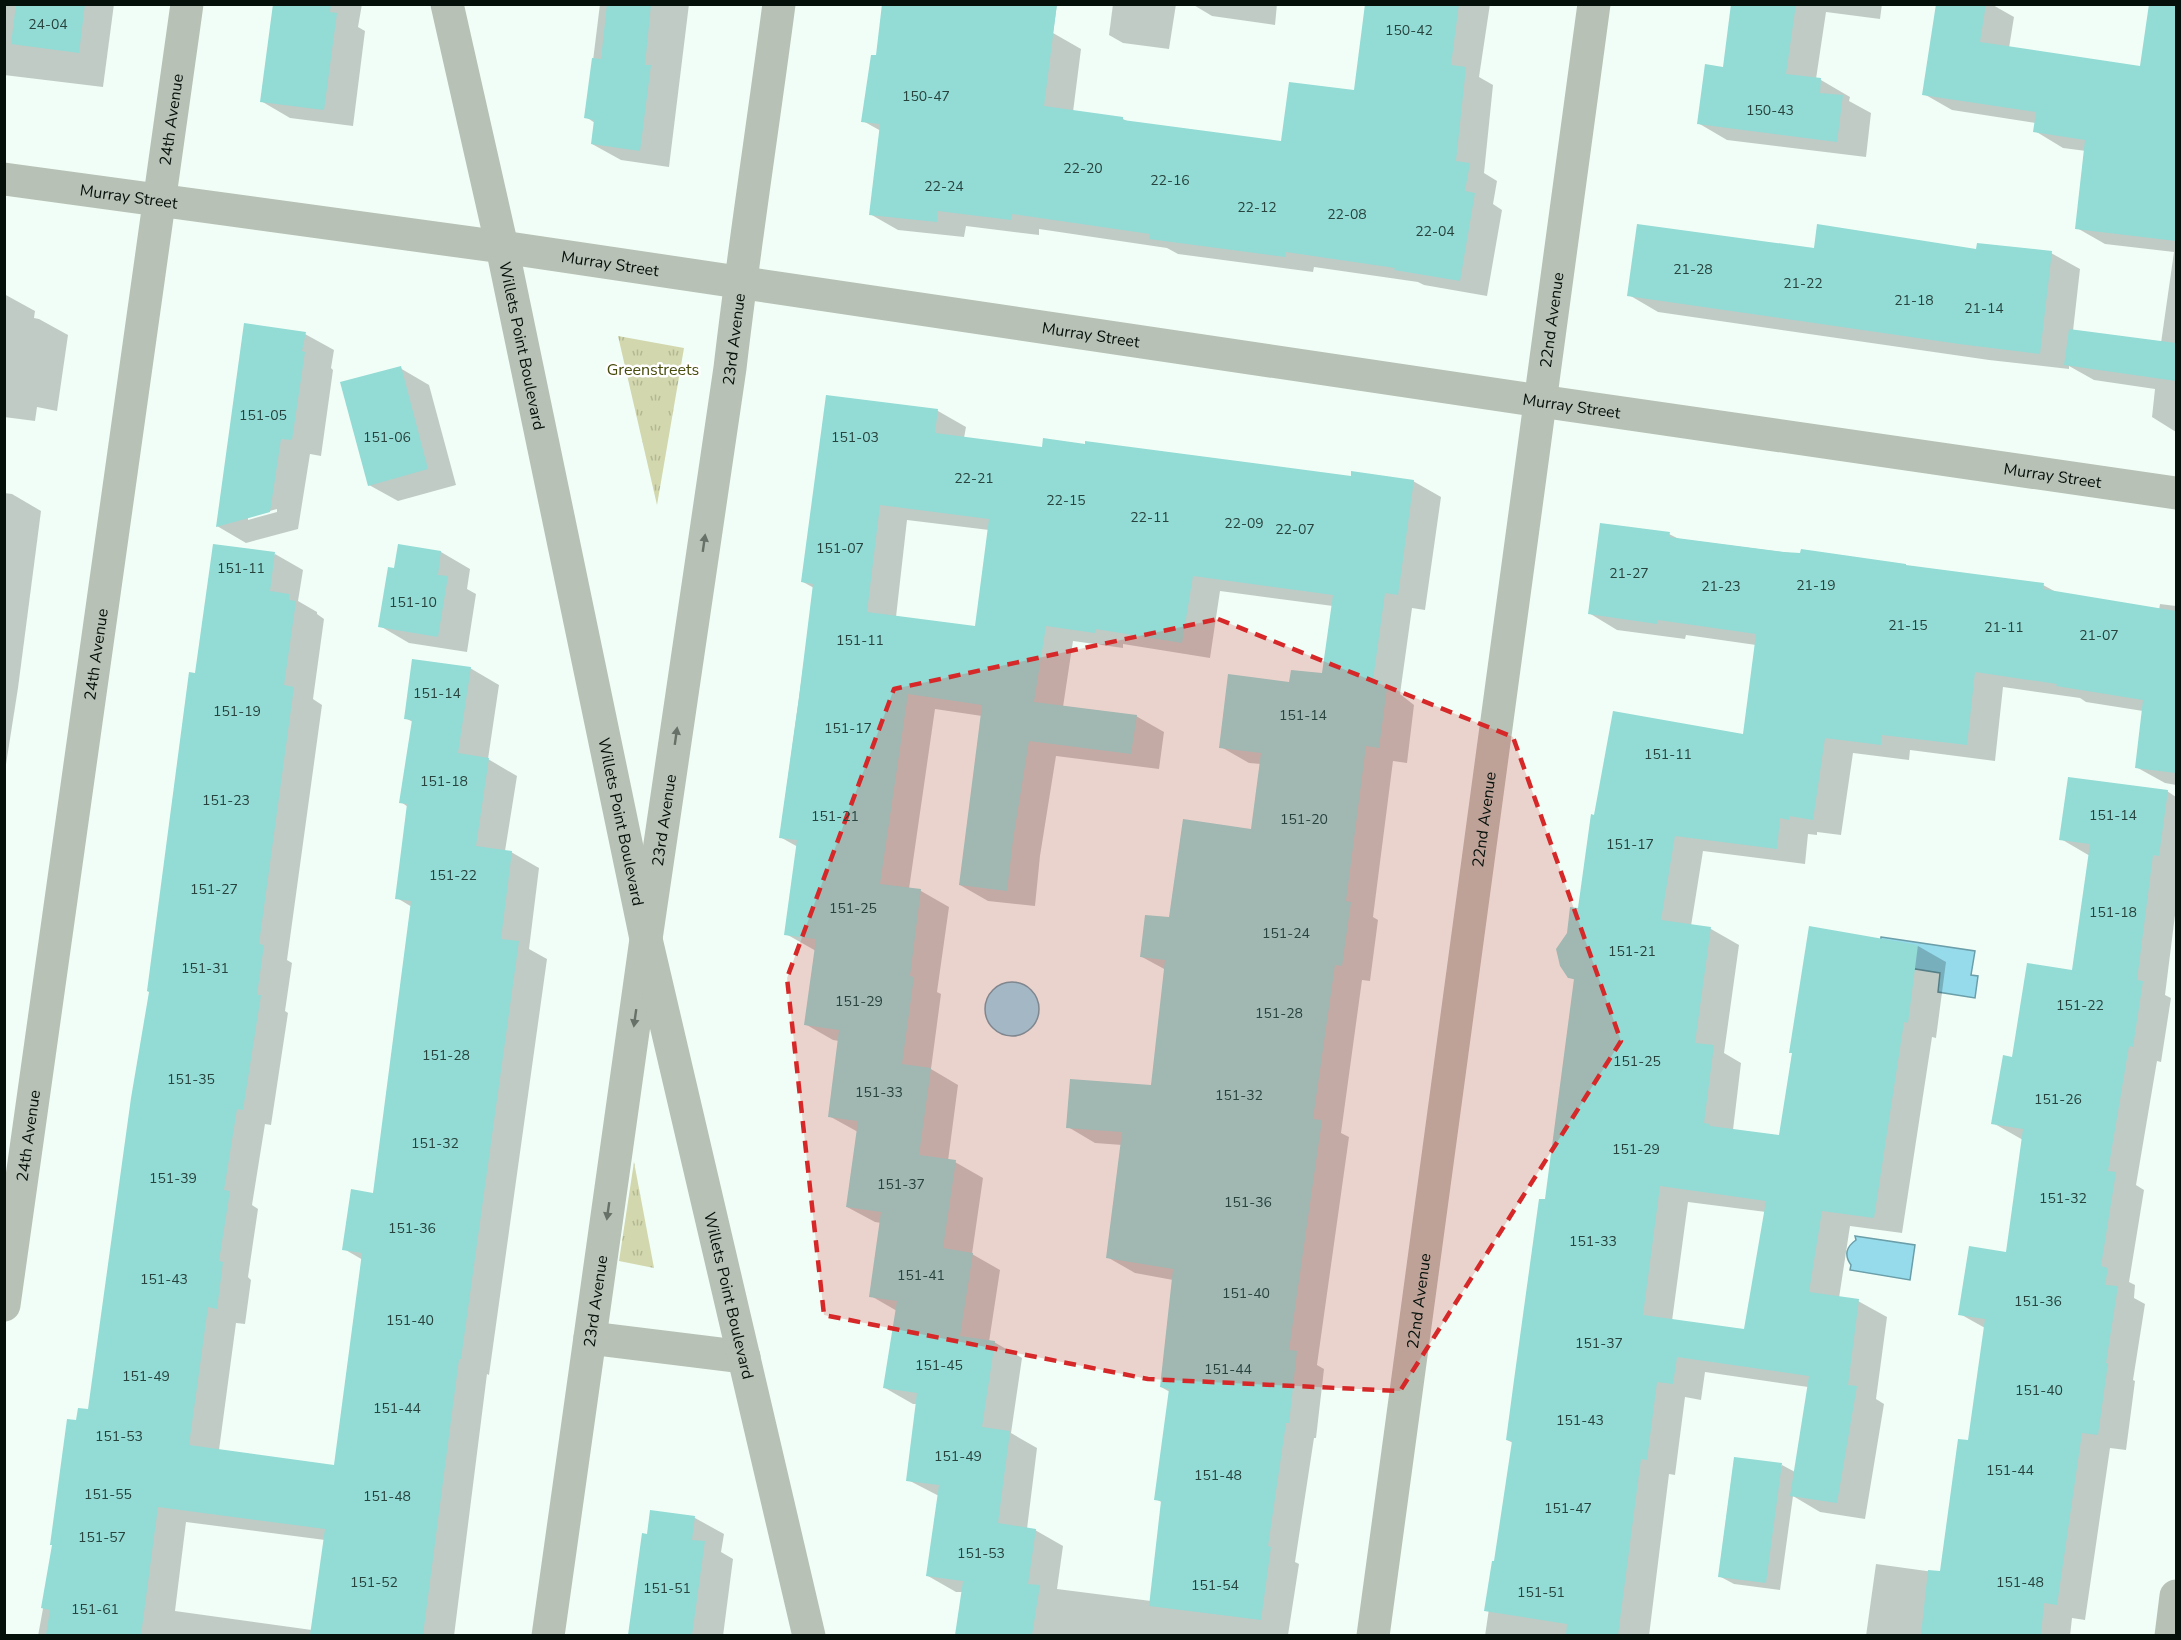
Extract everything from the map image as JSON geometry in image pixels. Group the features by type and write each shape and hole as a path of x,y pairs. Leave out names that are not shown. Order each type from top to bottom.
{"street":[{"name":"24th Avenue","path":"4,1305 187,4"},
{"name":"Willets Point Boulevard","path":"447,4 502,247 646,939 809,1635"},
{"name":"23rd Avenue","path":"548,1635 646,939 730,368 739,282 753,202 779,4"},
{"name":"22nd Avenue","path":"1373,1635 1594,4"},
{"name":"Murray Street","path":"4,179 502,247 2176,493"},
{"path":"590,1338 744,1358"},
{"path":"2171,1635 2176,1596"}],"highlighted area":[{"path":"1218,619 1513,737 1621,1041 1400,1391 1148,1379 824,1315 787,978 894,689"}],"green space":[{"name":"Greenstreets","path":"618,336 684,348 657,505"},
{"path":"634,1162 654,1268 619,1261"}],"water":[{"path":"1881,937 1975,951 1971,975 1978,976 1975,998 1938,992 1940,973 1878,963"},
{"path":"1007,982 1017,982 1027,986 1035,994 1039,1009 1035,1024 1027,1032 1017,1036 1007,1036 997,1032 989,1024 985,1014 985,1004 989,994 997,986"},
{"path":"1855,1236 1915,1245 1910,1280 1850,1270 1847,1251 1856,1240"}],"building":[{"path":"16,4 85,4 79,53 11,44"},
{"path":"273,4 331,4 330,12 337,13 324,110 260,102"},
{"path":"607,4 651,4 645,65 651,65 640,151 591,144 594,120 584,118 592,58 601,59"},
{"path":"882,4 1057,4 1044,106 1123,117 1123,120 1281,141 1289,82 1354,90 1365,4 1459,4 1451,65 1466,67 1456,161 1470,163 1465,191 1475,193 1460,281 1394,270 1395,268 1286,252 1285,257 1149,239 1150,234 1012,214 1011,220 938,211 937,222 869,215 880,124 861,122 871,55 876,55"},
{"path":"1731,4 1796,4 1786,74 1821,78 1820,93 1843,95 1837,142 1697,124 1705,64 1723,67"},
{"path":"1936,4 1986,4 1980,42 2140,66 2149,4 2176,4 2176,241 2075,229 2085,140 2033,132 2036,112 1922,95"},
{"path":"1637,224 1814,248 1817,224 1976,249 1977,243 2052,251 2040,354 1627,296"},
{"path":"244,323 306,332 302,351 305,352 292,440 281,439 270,512 216,527"},
{"path":"2069,329 2176,343 2176,381 2064,365"},
{"path":"401,366 428,469 368,486 340,382"},
{"path":"826,395 938,409 935,433 1042,447 1043,438 1085,444 1085,441 1351,476 1351,471 1414,480 1398,595 1385,593 1373,680 1381,681 1380,686 1387,688 1379,748 1366,746 1346,901 1351,902 1342,966 1335,965 1313,1119 1322,1120 1289,1350 1297,1351 1289,1423 1286,1423 1268,1546 1271,1547 1261,1620 1149,1606 1161,1501 1154,1500 1169,1389 1160,1387 1173,1269 1106,1258 1122,1132 1066,1128 1070,1079 1151,1085 1165,960 1140,957 1145,915 1169,917 1183,819 1251,829 1261,753 1219,748 1228,674 1289,682 1291,670 1322,673 1333,595 1193,576 1182,643 1096,629 1095,633 1046,626 1034,702 1137,715 1131,754 1029,741 1007,891 959,885 982,705 908,694 880,884 921,889 910,976 914,977 902,1064 931,1068 919,1155 956,1160 943,1248 973,1253 960,1336 995,1341 982,1427 1010,1431 998,1523 1036,1529 1028,1584 1040,1585 1032,1635 955,1635 963,1581 926,1576 939,1485 906,1481 917,1393 883,1388 897,1301 869,1297 881,1212 846,1207 858,1121 828,1117 839,1030 804,1025 816,939 784,935 797,840 779,838 813,584 801,582","holes":["880,505 989,519 975,626 867,612"]},
{"path":"1600,523 1670,532 1669,537 1784,552 1800,553 1801,549 2044,583 2043,589 2176,611 2176,773 2135,768 2143,700 1975,672 1967,745 1882,735 1881,745 1825,738 1813,820 1789,816 1789,820 1780,818 1777,849 1675,836 1661,920 1711,927 1695,1043 1714,1045 1704,1123 1710,1126 1779,1135 1809,926 1918,945 1908,1023 1904,1022 1874,1218 1822,1211 1809,1292 1859,1299 1848,1385 1857,1386 1837,1503 1790,1496 1809,1376 1677,1357 1673,1384 1657,1382 1647,1460 1641,1459 1618,1635 1566,1635 1567,1624 1484,1611 1512,1441 1506,1440 1514,1380 1539,1199 1545,1199 1574,979 1568,978 1560,966 1556,949 1567,933 1570,907 1578,908 1591,814 1594,815 1613,711 1743,734 1756,634 1658,620 1657,624 1588,614","holes":["1660,1186 1766,1201 1744,1329 1643,1315"]},
{"path":"213,544 275,552 270,591 289,594 289,600 296,601 284,685 294,687 259,944 264,945 257,995 261,995 243,1110 237,1109 224,1190 230,1191 219,1261 223,1262 217,1309 208,1307 189,1445 334,1465 362,1253 342,1250 351,1189 373,1193 411,901 395,899 407,804 399,803 412,720 404,719 412,659 471,667 458,753 489,758 476,846 512,851 501,939 519,941 461,1359 459,1359 423,1635 310,1635 325,1529 158,1507 141,1635 46,1635 50,1610 41,1608 52,1545 50,1545 67,1419 76,1420 78,1408 88,1409 131,1098 149,992 147,991 189,672 195,673"},
{"path":"398,544 441,551 438,575 448,576 438,637 378,627 388,567 394,568"},
{"path":"2068,777 2168,790 2159,856 2153,855 2137,980 2143,981 2133,1047 2129,1046 2108,1171 2116,1172 2101,1266 2108,1268 2105,1285 2118,1286 2098,1435 2082,1433 2057,1605 2044,1603 2041,1635 1921,1635 1928,1570 1940,1571 1958,1439 1968,1440 1985,1319 1958,1315 1969,1246 2006,1252 2023,1129 1991,1124 2003,1055 2012,1057 2027,963 2072,970 2090,844 2059,840"},
{"path":"1734,1457 1782,1463 1766,1583 1718,1577"},
{"path":"650,1510 695,1516 692,1540 705,1541 692,1635 628,1635 642,1533 647,1534"}]}
